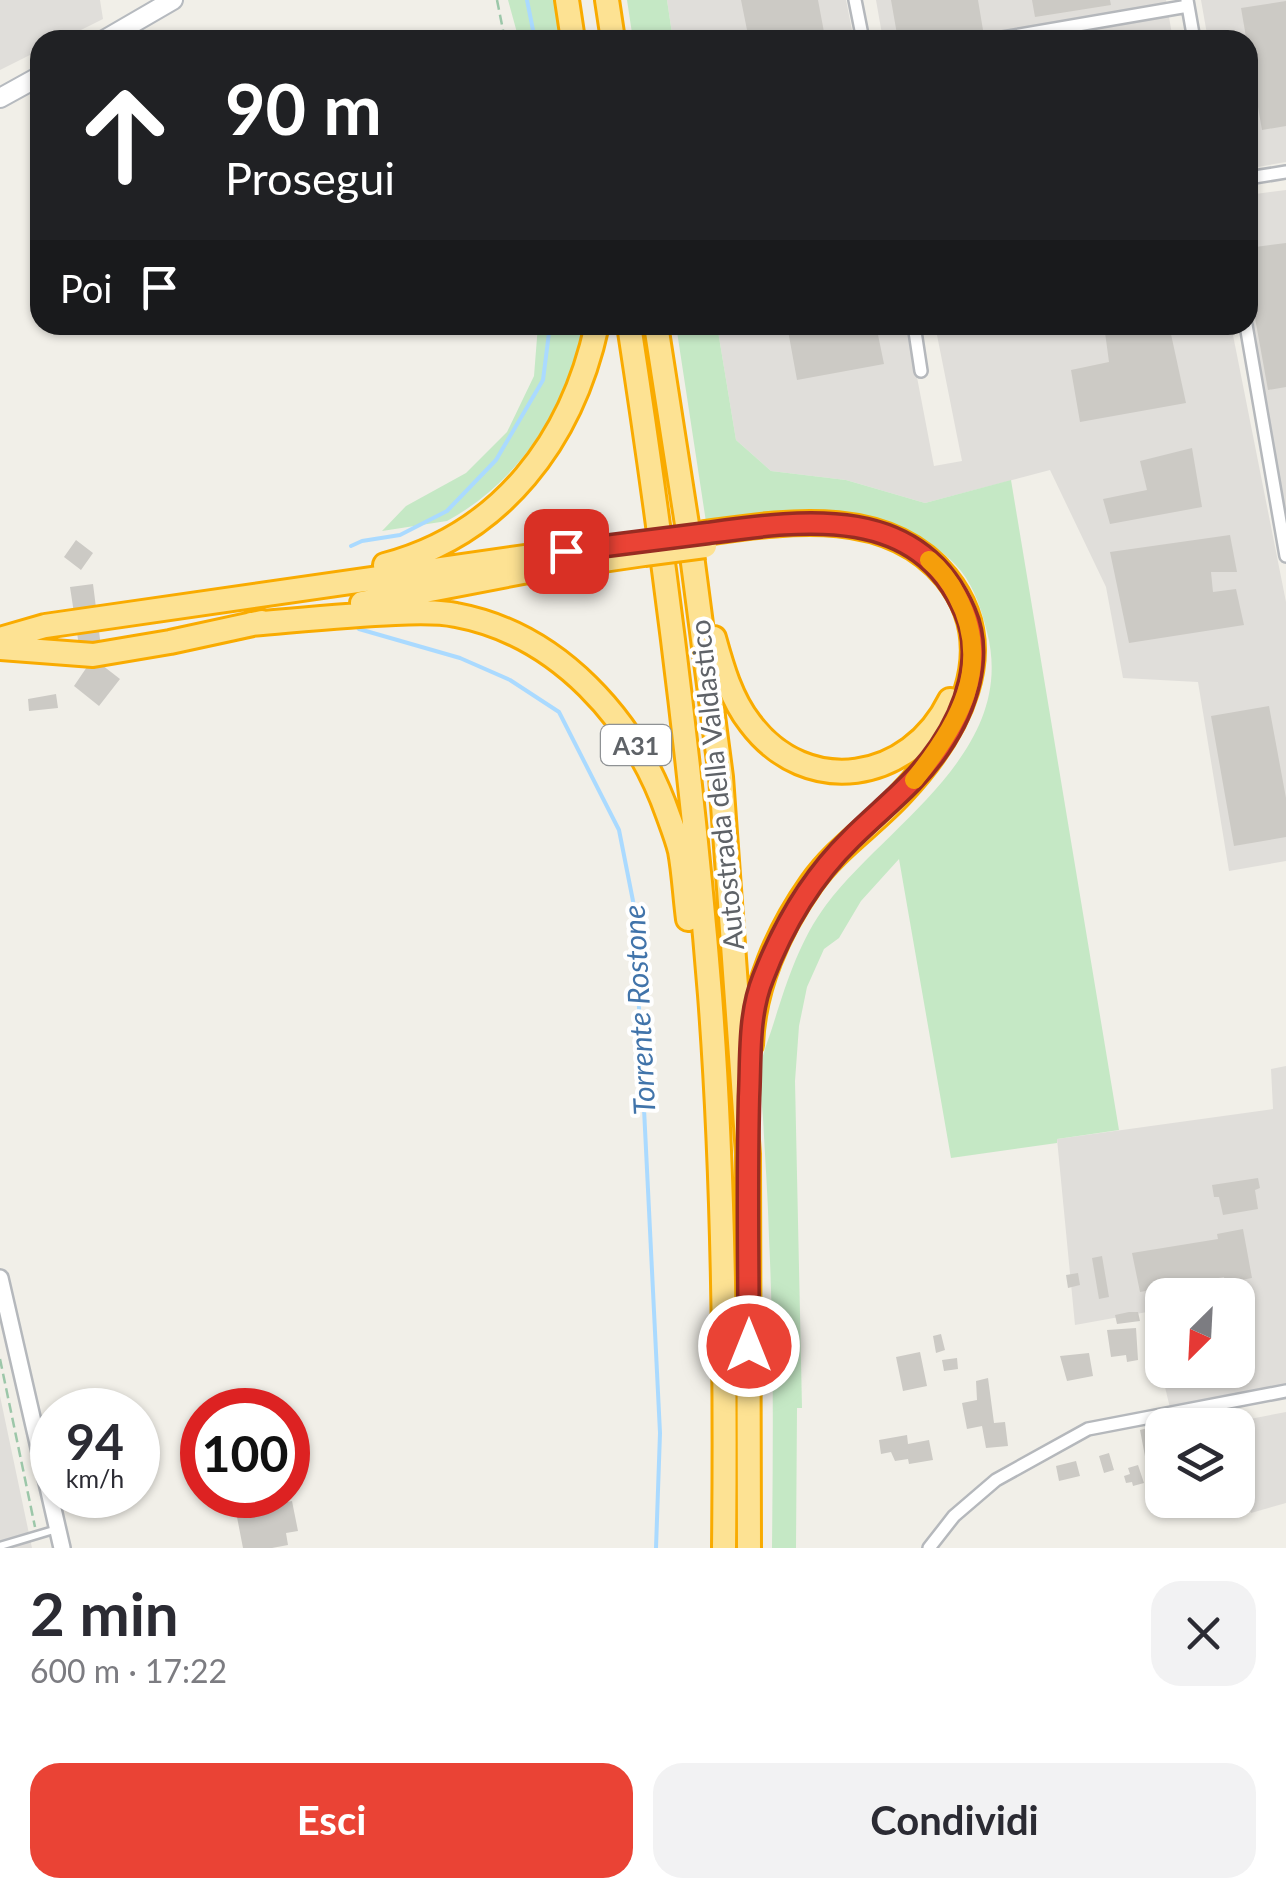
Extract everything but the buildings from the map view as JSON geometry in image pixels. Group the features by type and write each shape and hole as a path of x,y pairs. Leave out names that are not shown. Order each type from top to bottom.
{"highway":[{"path":"568,0 572,30"},
{"path":"580,0 584,30"},
{"path":"607,0 612,30"},
{"name":"A31","path":"299,588 428,550 460,533 505,499 541,458 570,410 595,335"},
{"name":"Autostrada della Valdastico","path":"631,335 684,730 710,996 719,1166 724,1548"},
{"name":"Autostrada della Valdastico","path":"658,335 701,547 721,777 748,1154 749,1548"},
{"name":"A31","path":"701,547 816,522 853,526 886,536 915,548 937,566 962,604 973,640 972,670 964,698 944,740 901,796 851,839 812,883 761,982 752,1024 748,1154"},
{"name":"A31","path":"0,639 45,626 299,588 644,547 701,547 788,535 840,535 875,543 906,558 944,597 952,612 961,665 941,718 930,733 890,761 857,771 811,767 772,746 736,700 719,656 701,547"},
{"name":"A31","path":"0,648 93,655 644,547"},
{"name":"A31","path":"251,624 366,614 456,615 500,628 540,649 617,716 642,753 680,849 719,1166"}],"main road":[{"path":"121,30 173,0"},
{"path":"0,98 30,82"}],"street":[{"path":"855,0 861,30"},
{"path":"1044,30 1188,3 1192,30"},
{"path":"1258,176 1286,172"},
{"path":"916,335 921,370"},
{"path":"1248,335 1286,556"},
{"path":"0,1278 6,1326 62,1548"},
{"path":"929,1548 954,1516 996,1480 1088,1428 1286,1391"}],"lane":[{"path":"0,1546 58,1529"}],"path":[{"path":"496,0 503,30"},
{"path":"0,1358 37,1534"}],"shaded area":[{"path":"0,0 100,0 103,19 81,30 30,30 30,55 0,70"},
{"path":"667,0 846,0 852,30 672,30"},
{"path":"876,0 1166,0 1171,30 881,30"},
{"path":"1201,0 1286,0 1286,162 1258,167 1258,30 1206,30"},
{"path":"1286,190 1286,514 1252,335 1258,335 1258,194"},
{"path":"719,335 909,335 934,466 962,461 937,335 1233,335 1286,602 1286,861 1229,871 1198,682 1123,678 1106,587 1050,470 925,503 846,480 771,471 736,440"},
{"path":"1286,1066 1286,1387 1170,1408 1165,1388 1255,1388 1255,1278 1145,1278 1145,1312 1075,1325 1057,1139 1273,1109 1271,1069"},
{"path":"0,1396 32,1548 0,1548"},
{"path":"1286,1412 1286,1503 1255,1512 1255,1418"}],"green space":[{"path":"508,0 556,0 560,30 516,30"},
{"path":"627,0 667,0 672,30 632,30"},
{"path":"537,335 581,335 553,412 519,463 498,485 447,521 382,531 406,506 466,473 507,432 534,376"},
{"path":"678,335 719,335 736,440 771,471 846,480 925,503 1011,480 1119,1130 951,1158 899,859 861,901 839,938 824,949 807,987 799,1026 795,1081 802,1408 797,1408 796,1548 772,1548 772,1316 762,1060 789,976 817,918 852,875 941,783 966,750 984,714 991,675 987,632 970,585 950,559 920,538 889,525 838,514 785,514 706,522"}],"waterway":[{"name":"Torrente Rostone","path":"527,0 533,30"},
{"name":"Torrente Rostone","path":"351,546 400,535 447,511 496,460 543,380 549,335"},
{"name":"Torrente Rostone","path":"356,625 460,658 510,680 559,712 619,830 634,906 660,1433 656,1548"}],"slow traffic":[{"path":"914,780 950,731 972,670 970,624 950,583 929,560"}],"route":[{"path":"566,551 739,528 816,522 853,526 915,548 937,566 970,624 972,670 950,731 901,796 851,839 812,883 761,982 752,1024 749,1346"}]}
